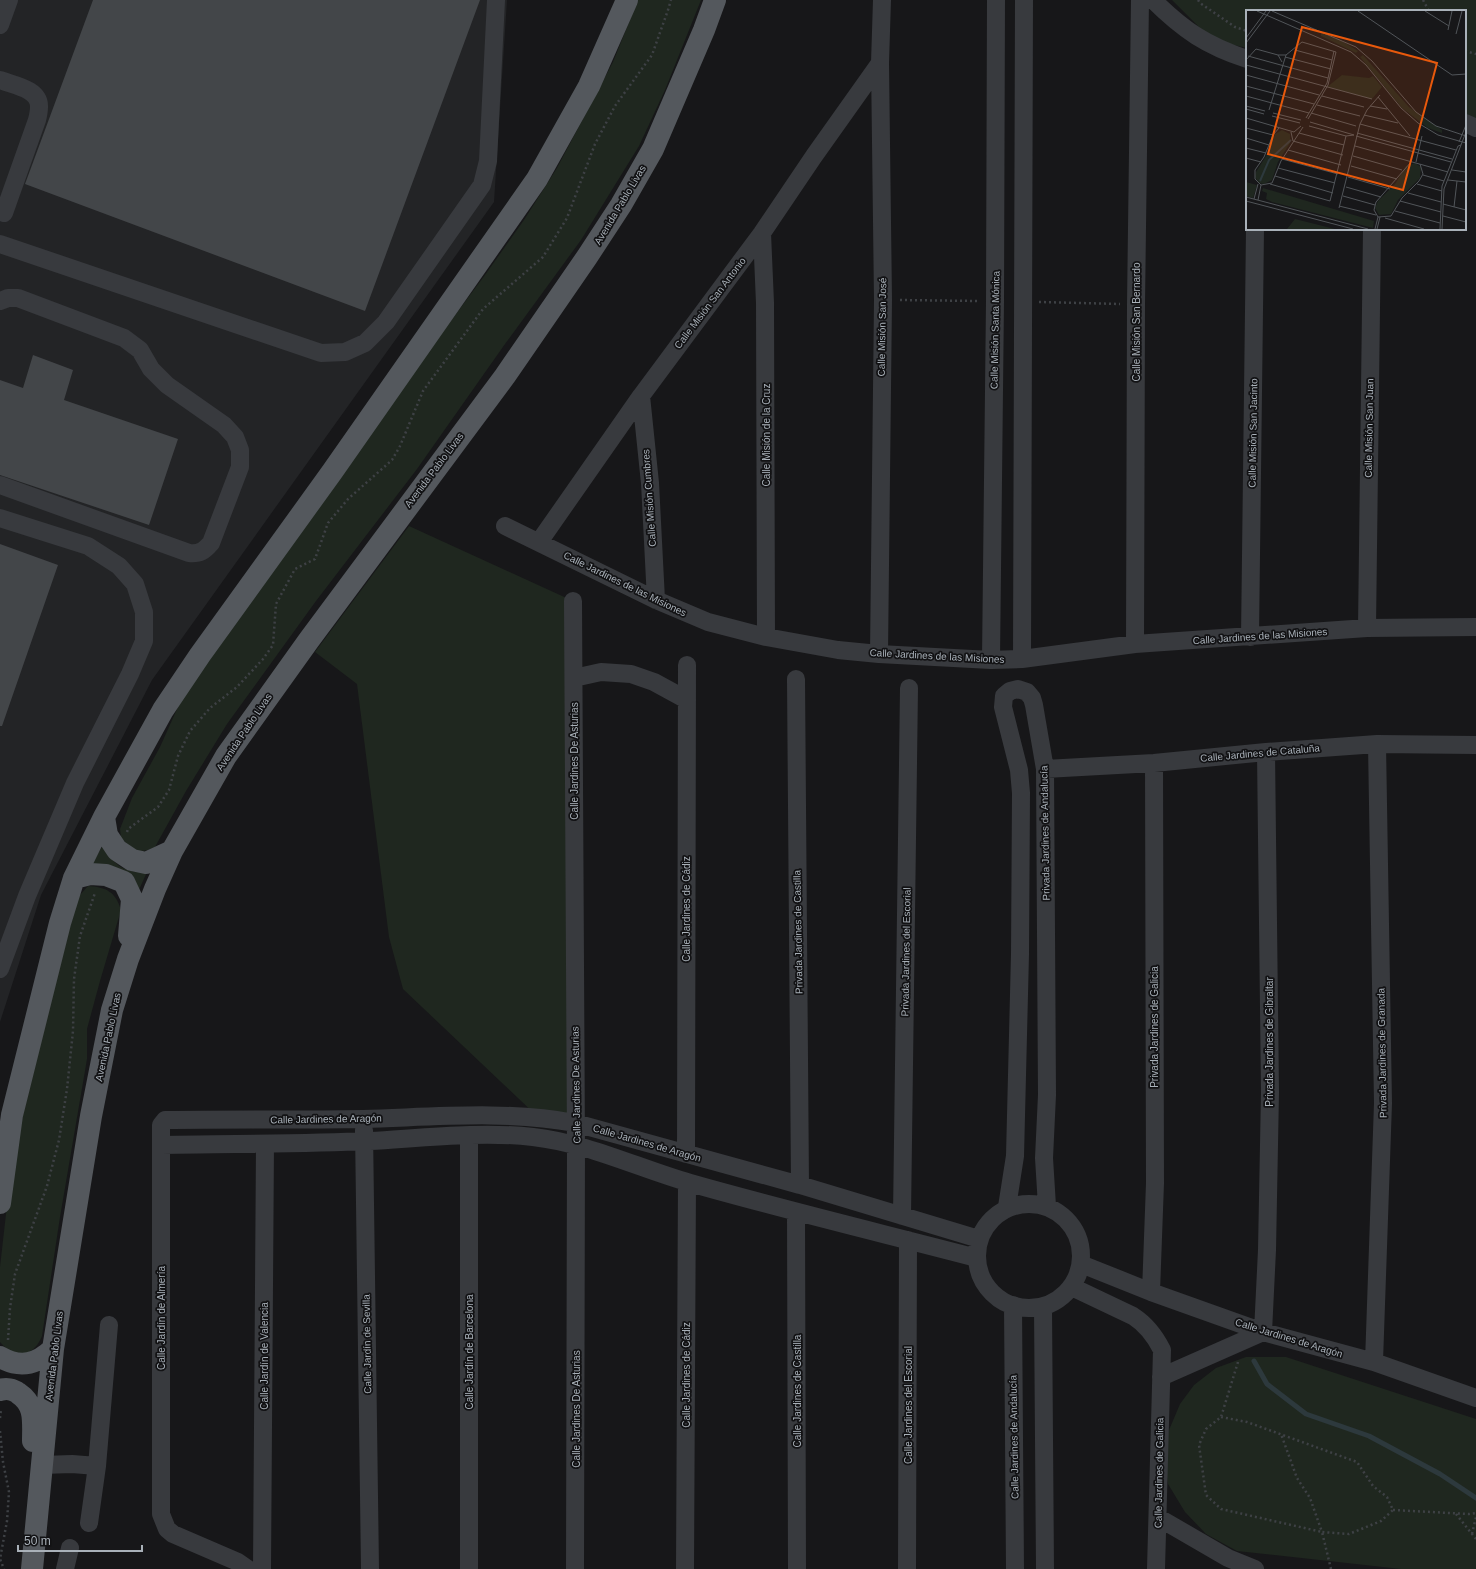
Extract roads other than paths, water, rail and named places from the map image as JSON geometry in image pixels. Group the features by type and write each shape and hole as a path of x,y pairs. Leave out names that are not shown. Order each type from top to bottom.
{"main road":[{"path":"0,1204 12,1115 60,923 74,878 104,817 163,710 200,655 332,472 537,179 590,86 627,0"},
{"name":"Avenida Pablo Livas","path":"33,1563 53,1349 93,1108 112,1010 128,960 172,851 226,756 309,640 505,376 588,257 621,205 653,149 704,30 715,0"},
{"path":"104,817 107,834 117,850 132,860 146,862 172,851"},
{"path":"74,878 90,874 106,874 124,882 132,899 128,960"},
{"path":"0,1357 12,1362 35,1362 43,1358 53,1349"},
{"path":"0,1390 9,1389 16,1391 26,1398 31,1406 33,1422 26,1514 33,1563"}],"street":[{"path":"0,25 9,0"},
{"path":"0,244 321,353 345,352 365,343 386,322 482,186 488,161 496,0"},
{"name":"Calle Misión San José","path":"879,654 883,300 880,63 882,0"},
{"name":"Calle Misión Santa Mónica","path":"991,660 995,302 996,0"},
{"path":"1022,659 1024,0"},
{"name":"Calle Misión San Bernardo","path":"1136,644 1136,304 1140,0"},
{"path":"1153,0 1179,24 1199,39 1222,51 1246,59"},
{"name":"Calle Misión San Antonio","path":"538,542 641,396 762,233 880,63"},
{"path":"0,80 29,91 36,96 40,106 37,120 4,213"},
{"path":"1466,123 1476,128"},
{"name":"Calle Misión San Jacinto","path":"1250,637 1255,230"},
{"name":"Calle Misión San Juan","path":"1367,628 1372,230"},
{"name":"Calle Misión de la Cruz","path":"762,233 765,303 766,637"},
{"path":"0,301 8,298 18,298 124,338 140,350 151,369 167,385 224,425 235,437 240,450 240,467 211,543 205,550 198,554 189,554 0,485"},
{"path":"995,302 1024,302"},
{"name":"Calle Misión Cumbres","path":"641,396 650,483 656,600"},
{"path":"0,518 88,546 119,566 135,584 144,612 144,641 130,674 76,783 27,896 0,969"},
{"name":"Calle Jardines de las Misiones","path":"505,526 656,600 708,622 766,637 838,650 879,654 991,660 1022,659 1136,644 1367,628 1476,627"},
{"name":"Calle Jardines De Asturias","path":"573,601 576,1146 575,1569"},
{"name":"Calle Jardines de Cádiz","path":"686,1154 687,665"},
{"path":"574,678 601,672 631,674 654,682 687,700"},
{"name":"Privada Jardines de Castilla","path":"796,679 800,1185"},
{"name":"Privada Jardines del Escorial","path":"902,1216 909,688"},
{"name":"Privada Jardines de Andalucía","path":"1007,1207 1015,1156 1020,954 1021,793 1018,770 1003,708 1004,696 1010,691 1018,689 1024,690 1032,698 1045,769 1048,1095 1044,1158 1047,1206"},
{"name":"Calle Jardines de Cataluña","path":"1045,769 1154,763 1266,752 1377,744 1476,745"},
{"name":"Privada Jardines de Granada","path":"1374,1362 1383,1103 1377,744"},
{"name":"Privada Jardines de Gibraltar","path":"1263,1332 1267,1250 1270,1092 1266,752"},
{"name":"Privada Jardines de Galicia","path":"1151,1292 1155,1183 1154,763"},
{"name":"Calle Jardines de Aragón","path":"162,1123 166,1120 364,1119 475,1115 552,1119 575,1123 800,1185 979,1239"},
{"name":"Calle Jardín de Sevilla","path":"364,1119 370,1569"},
{"name":"Calle Jardín de Almería","path":"162,1123 161,1514 167,1529 173,1534 238,1562 248,1569"},
{"path":"162,1145 266,1144 503,1135 534,1137 576,1146 686,1182 796,1212 977,1258"},
{"name":"Calle Jardín de Barcelona","path":"469,1136 469,1569"},
{"name":"Calle Jardín de Valencia","path":"262,1569 266,1144"},
{"name":"Calle Jardines de Cádiz","path":"685,1569 686,1182"},
{"path":"1027,1202 1047,1206 1063,1215 1075,1228 1081,1246 1081,1264 1072,1287 1059,1299 1043,1307 1025,1308 1013,1305 995,1296 986,1285 979,1272 977,1258 979,1239 990,1220 1007,1207 1027,1202"},
{"name":"Calle Jardines de Castilla","path":"796,1212 797,1569"},
{"name":"Calle Jardines del Escorial","path":"907,1569 908,1240"},
{"name":"Calle Jardines de Aragón","path":"1081,1264 1151,1292 1263,1332 1374,1362 1476,1398"},
{"name":"Calle Jardines de Galicia","path":"1072,1287 1133,1316 1142,1322 1154,1335 1162,1350 1159,1518 1156,1569"},
{"name":"Calle Jardines de Andalucía","path":"1013,1305 1015,1569"},
{"path":"1043,1307 1045,1569"},
{"path":"89,1523 97,1466 109,1325"},
{"path":"1161,1377 1244,1339 1263,1332"},
{"path":"42,1465 72,1464 97,1466"},
{"path":"1159,1518 1216,1552 1256,1569"},
{"path":"65,1569 70,1548"}],"waterway":[{"path":"1254,1361 1267,1384 1306,1414 1369,1436 1440,1474 1476,1498"}]}
